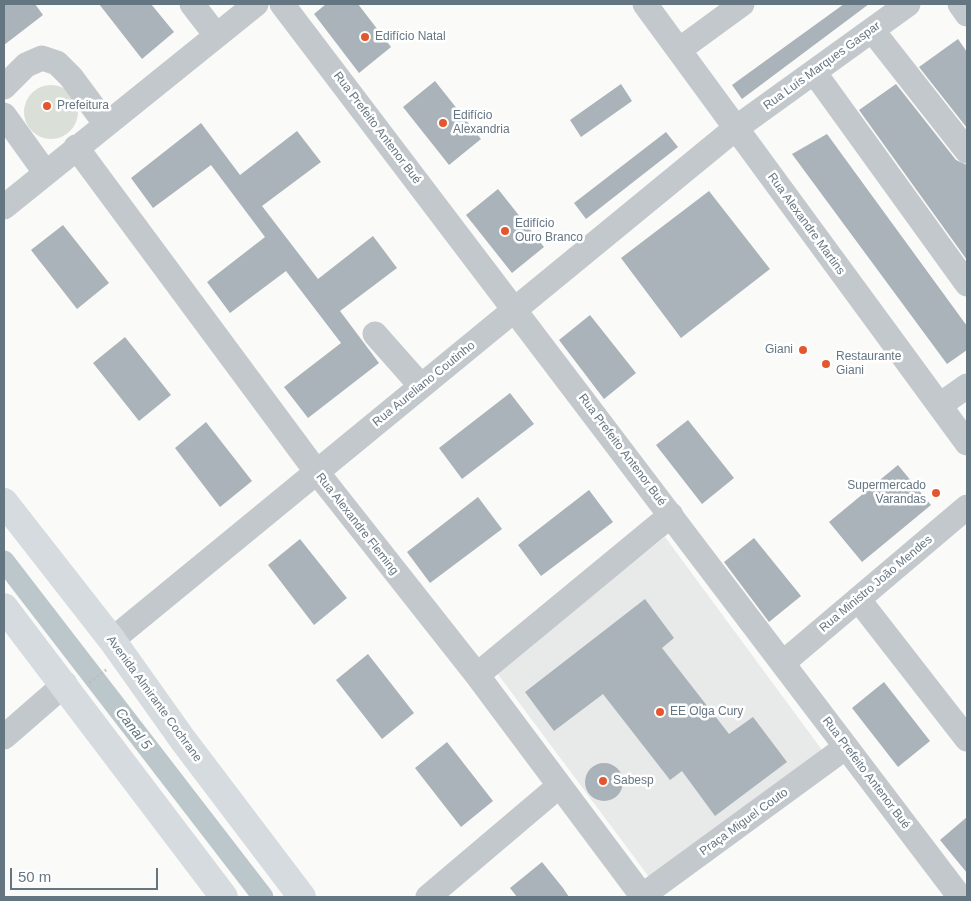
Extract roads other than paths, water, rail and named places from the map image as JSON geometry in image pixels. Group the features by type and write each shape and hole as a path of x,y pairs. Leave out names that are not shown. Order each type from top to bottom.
{"main road":[{"name":"Avenida Almirante Cochrane","path":"4,502 117,648 302,897"},
{"path":"4,607 73,686 224,897"}],"street":[{"path":"192,4 216,35"},
{"path":"4,207 105,123 256,4"},
{"name":"Rua Prefeito Antenor Bué","path":"282,4 784,662 960,897"},
{"name":"Rua Alexandre Martins","path":"645,4 967,443"},
{"path":"680,50 742,4"},
{"name":"Rua Luís Marques Gaspar","path":"736,128 908,4"},
{"path":"960,4 967,14"},
{"path":"872,30 967,151"},
{"path":"4,87 26,65 42,58 57,63 71,78 105,123"},
{"path":"814,72 967,284"},
{"path":"4,115 46,172"},
{"name":"Rua Aureliano Coutinho","path":"117,648 316,472 736,128"},
{"name":"Rua Alexandre Fleming","path":"76,147 316,472 477,676 642,897"},
{"path":"375,334 421,386"},
{"path":"940,405 967,386"},
{"name":"Rua Ministro João Mendes","path":"784,662 967,507"},
{"path":"477,676 671,516"},
{"path":"858,599 967,739"},
{"path":"4,737 73,686"},
{"name":"Praça Miguel Couto","path":"642,897 846,747"},
{"path":"428,897 559,786"}],"waterway":[{"name":"Canal 5","path":"4,561 263,897"}],"place":[{"name":"Edifício Natal","path":"365,37"},
{"name":"Prefeitura","path":"47,106"},
{"name":"Edifício Alexandria","path":"443,123"},
{"name":"Edifício Ouro Branco","path":"505,231"},
{"name":"Giani","path":"803,350"},
{"name":"Restaurante Giani","path":"826,364"},
{"name":"Supermercado Varandas","path":"936,493"},
{"name":"EE Olga Cury","path":"660,712"},
{"name":"Sabesp","path":"603,781"}]}
